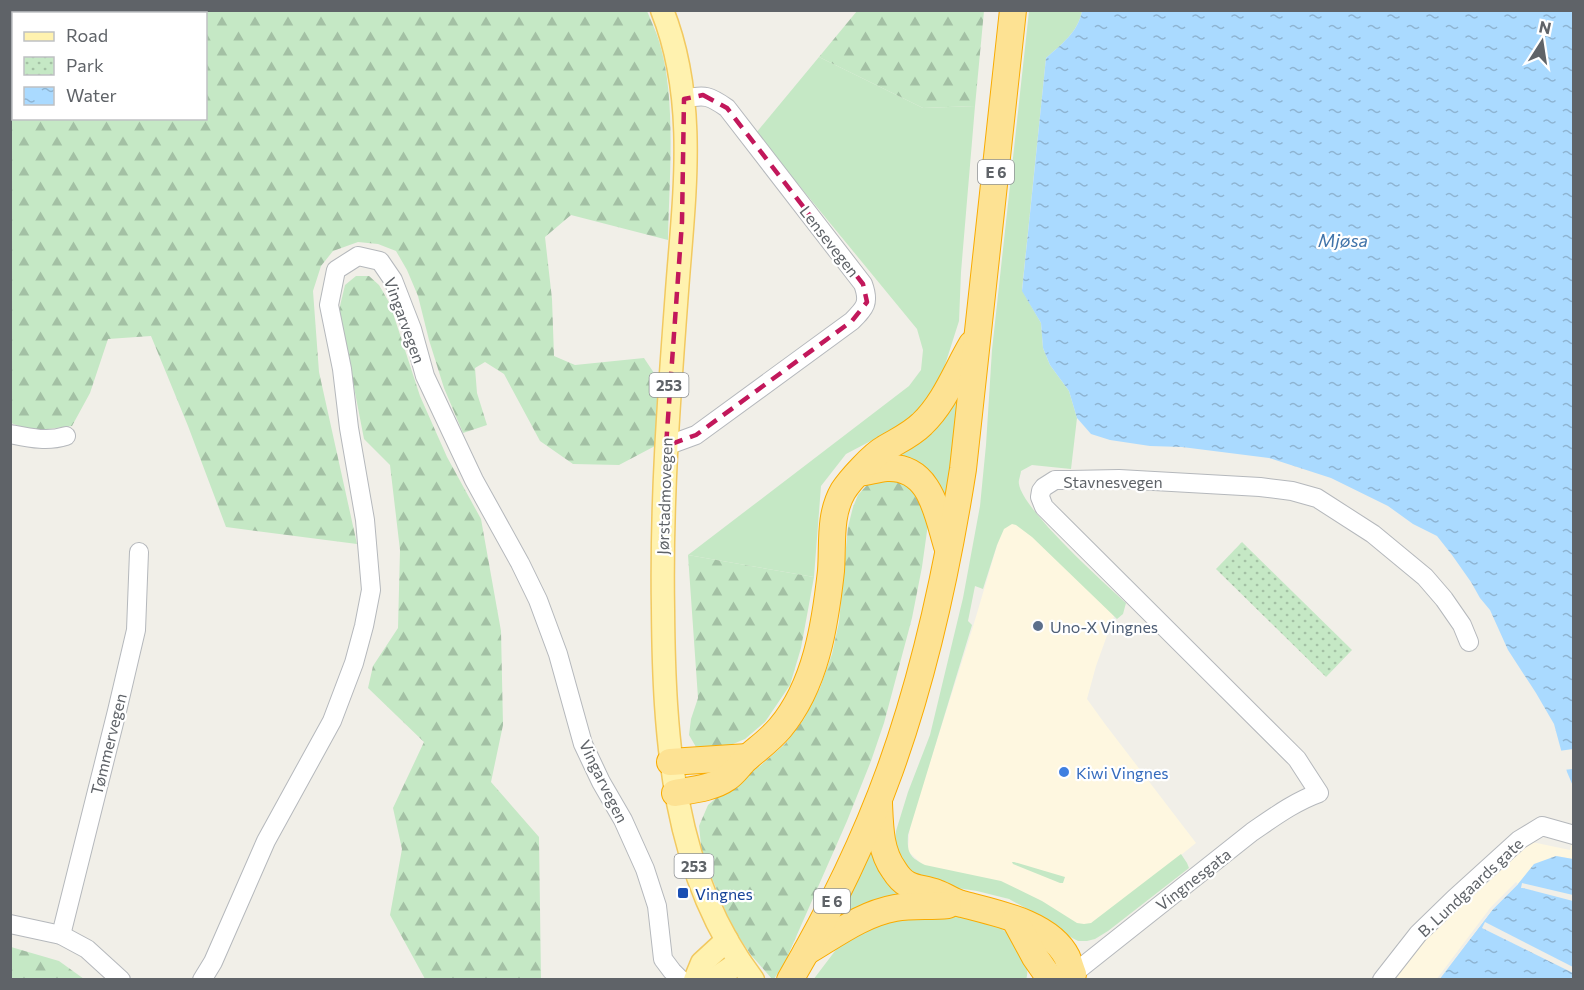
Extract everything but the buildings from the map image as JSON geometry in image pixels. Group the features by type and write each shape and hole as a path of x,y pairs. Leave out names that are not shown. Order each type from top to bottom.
{"highway":[{"name":"E 6","path":"790,980 853,858 878,800 890,770 926,653 963,469 1013,10"},
{"path":"675,794 715,784 728,778 781,727 797,703 819,644 826,606 836,511 842,493 881,450 907,436 932,413 950,386 978,333"},
{"path":"858,473 886,468 897,469 916,476 931,494 948,550"},
{"path":"670,762 748,757"},
{"path":"878,800 884,849 888,862 903,881 914,888 937,893 960,904 995,912 1043,931 1066,955 1067,978"},
{"path":"806,952 853,923 871,915 910,906 935,907 960,904"}],"main road":[{"name":"Jørstadmovegen","path":"662,10 679,63 686,132 686,168 666,446 662,565 663,674 670,762 675,794 696,873 711,909 746,971"},
{"path":"695,980 702,963 727,940"},
{"path":"713,980 746,971"}],"street":[{"name":"Lensevegen","path":"666,446 696,435 852,321 863,310 867,302 863,284 727,108 713,98 703,95 684,99"},
{"name":"Vingarvegen","path":"202,980 213,962 266,841 332,721 354,663 364,626 371,590 364,520 342,369 329,305 336,270 358,256 380,261 393,280 412,329 425,376 474,480 538,600 558,654 583,744 623,820 645,869 657,906 663,959 681,980"},
{"path":"10,434 54,440 66,436"},
{"name":"Stavnesvegen","path":"1319,793 1297,759 1044,507 1040,497 1044,487 1055,480 1119,479 1260,487 1292,491 1317,498 1373,534 1425,577 1462,625 1469,642"},
{"name":"Tømmervegen","path":"61,935 136,630 139,552"},
{"name":"Vingnesgata","path":"1067,978 1252,832 1302,799 1319,793"},
{"name":"B. Lundgaards gate","path":"1382,980 1418,934 1519,840 1542,826 1574,835"},
{"path":"10,924 61,935 87,949 121,980"}],"highlighted area":[{"path":"703,95 727,108 863,284 867,302 852,321 696,435 666,446 682,222 684,99"}],"shaded area":[{"path":"1004,522 1015,522 1117,608 1087,699 1196,843 1093,925 1081,927 925,867 908,851 910,825"},
{"path":"1573,837 1573,859 1556,856 1534,865 1493,909 1439,979 1389,980 1413,951 1532,842 1570,850"}],"green space":[{"path":"11,11 647,11 659,41 668,88 671,139 668,240 571,215 545,237 552,299 554,356 575,365 644,358 658,379 655,446 619,465 573,464 540,441 504,374 485,362 475,368 477,393 487,425 463,433 444,388 418,296 407,270 396,251 378,244 358,242 333,251 321,266 313,291 319,372 357,544 226,527 151,336 108,339 90,393 72,426 32,431 11,423"},
{"path":"857,11 984,11 975,106 923,108 819,57"},
{"path":"1029,11 1082,11 1073,31 1046,58 1022,290 1041,323 1043,348 1050,365 1069,391 1077,418 1071,469 1032,465 1021,471 1019,484 1024,496 1049,528 1126,603 1123,614 1117,619 1032,537 1016,525 1012,524 1004,529 983,589 975,586 968,621 972,625 908,835 908,846 912,856 925,865 1001,881 1042,901 1077,923 1084,924 1091,923 1181,854 1189,868 1108,931 1087,941 1078,941 1063,933 1040,916 1009,899 944,886 907,873 897,857 895,840 908,792 930,735 963,598 980,506 992,350"},
{"path":"819,57 923,108 975,106 959,321 938,387 905,423 846,454 821,486 814,577 688,555 909,386 921,370 923,350 917,329 756,133"},
{"path":"356,276 369,276 379,285 390,304 420,396 447,457 481,519 501,631 503,725 491,782 539,837 541,979 425,979 390,915 402,849 393,808 424,742 368,688 373,666 398,628 400,550 390,465 364,439 339,310 345,285"},
{"path":"959,391 951,462 945,500 885,457"},
{"path":"889,474 918,487 928,524 912,618 884,723 871,761 785,962 772,979 751,955 732,927 702,854 699,826 708,805 785,744 804,719 820,688 832,654 839,622 848,527 853,507 858,495 867,485"},
{"path":"1242,542 1352,650 1326,677 1216,569"},
{"path":"688,555 814,577 801,648 790,685 765,722 745,739 721,749 696,747 689,735 691,719 698,698"},
{"path":"874,842 907,894 838,917"},
{"path":"1012,862 1065,877 1063,883 1013,864"},
{"path":"941,914 981,921 1000,928 1008,934 1017,944 1025,960 1026,980 813,980 838,947 880,921"},
{"path":"11,947 59,961 84,979 11,979"}],"water":[{"name":"Mjøsa","path":"1082,11 1573,11 1573,786 1554,724 1508,650 1490,610 1437,536 1413,524 1388,506 1331,478 1269,458 1110,440 1091,434 1077,418 1069,391 1050,365 1043,348 1041,323 1022,291 1046,58 1073,31"},
{"path":"1556,856 1573,859 1573,979 1439,980 1493,909 1534,864"}],"pier":[{"path":"1573,749 1573,769 1563,770 1559,751"},
{"path":"1516,882 1518,884 1493,909 1436,980 1491,907"},
{"path":"1522,883 1573,895 1573,901 1521,888"},
{"path":"1485,922 1573,967 1573,973 1482,928"}],"place":[{"name":"Uno-X Vingnes","path":"1038,626"},
{"name":"Kiwi Vingnes","path":"1064,772"},
{"name":"Vingnes","path":"683,893"}]}
